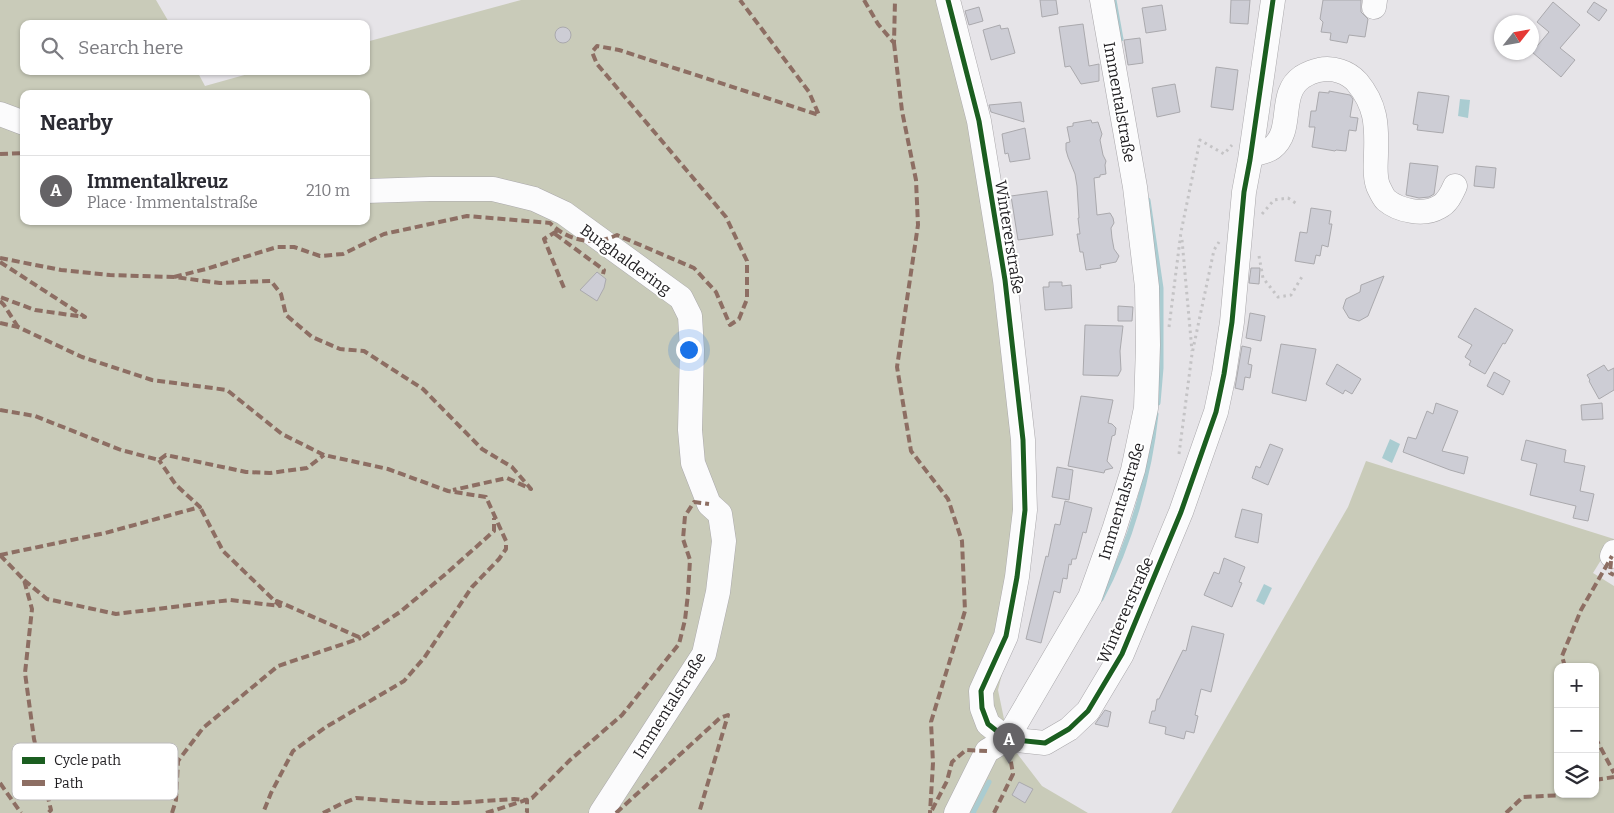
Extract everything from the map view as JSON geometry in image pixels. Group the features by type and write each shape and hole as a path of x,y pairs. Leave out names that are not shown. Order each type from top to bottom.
{"street":[{"name":"Wintererstraße","path":"948,0 979,121 1005,280 1023,440 1025,510 1017,577 1006,636 982,691 982,708 988,724 1007,739 1045,744 1069,729 1088,710 1122,654 1181,512 1216,412 1232,322 1244,192 1242,149 1273,0"},
{"name":"Immentalstraße","path":"956,813 987,751 1007,739 1090,597 1133,470 1146,408 1147,287 1135,187 1102,0"},
{"path":"1242,149 1272,148 1284,133 1289,92 1298,80 1308,73 1320,69 1339,70 1353,78 1364,91 1374,112 1375,173 1378,186 1385,199 1401,208 1422,213 1439,208 1450,198 1455,186"},
{"path":"0,114 20,122"},
{"name":"Burghaldering","path":"370,191 430,188 494,189 534,199 564,213 681,298 690,316 692,350 690,430 692,463 709,504"},
{"name":"Immentalstraße","path":"601,813 704,654 718,592 724,541 720,514 709,504"}],"path":[{"path":"1168,328 1171,321 1181,232 1200,140 1224,154 1242,149"},
{"path":"1259,218 1274,200 1288,198 1297,204"},
{"path":"1181,232 1192,354"},
{"path":"1178,460 1192,354 1214,250 1219,242"},
{"path":"1258,250 1263,278 1278,297 1291,295 1303,275"}],"green space":[{"path":"0,0 156,0 168,20 20,20 20,75 199,75 205,86 245,75 370,75 370,41 521,0 949,0 981,122 1026,578 998,690 1009,743 1042,786 1088,813 0,813"},
{"path":"1366,461 1614,539 1593,573 1614,586 1614,813 1171,813 1348,507"}],"water":[{"path":"1460,99 1470,100 1468,118 1458,116"},
{"path":"1390,439 1400,444 1392,463 1382,458"},
{"path":"1264,584 1272,588 1264,605 1256,601"}],"building":[{"path":"1040,0 1056,0 1058,14 1042,17"},
{"path":"1231,0 1250,0 1248,24 1230,23"},
{"path":"1323,0 1361,0 1361,12 1368,19 1365,37 1349,35 1347,43 1330,40 1331,33 1321,32 1323,22 1320,19"},
{"path":"1553,2 1580,25 1560,48 1575,60 1561,77 1539,58 1539,44 1549,32 1539,24 1539,20"},
{"path":"1594,2 1607,10 1599,21 1587,12"},
{"path":"1162,5 1166,30 1146,33 1142,8"},
{"path":"979,7 983,21 969,25 965,11"},
{"path":"1083,24 1089,66 1099,64 1099,81 1081,84 1070,66 1065,67 1059,27"},
{"path":"1000,25 1001,29 1008,28 1015,53 991,60 983,30"},
{"path":"560,27 566,27 571,32 569,41 560,43 555,38 555,32"},
{"path":"1140,38 1143,63 1128,65 1124,40"},
{"path":"1216,67 1238,70 1233,110 1211,107"},
{"path":"1175,84 1180,112 1157,117 1152,88"},
{"path":"1329,91 1350,95 1353,99 1350,117 1358,118 1356,131 1349,130 1346,151 1312,147 1315,127 1309,127 1311,111 1316,111 1319,92 1329,93"},
{"path":"1418,92 1449,96 1443,133 1417,130 1418,125 1413,124"},
{"path":"1021,102 1024,122 991,112 989,105"},
{"path":"1091,120 1092,123 1098,122 1102,134 1100,140 1103,155 1106,161 1106,174 1094,178 1097,215 1110,213 1113,218 1112,238 1114,249 1119,256 1116,262 1100,265 1101,268 1086,270 1077,234 1080,234 1077,186 1075,174 1066,150 1066,143 1070,142 1067,127 1073,126 1073,123"},
{"path":"1025,128 1030,159 1010,162 1008,153 1005,154 1002,134"},
{"path":"1410,163 1438,166 1434,194 1429,197 1419,198 1406,195"},
{"path":"1476,166 1496,168 1494,188 1474,186"},
{"path":"1047,191 1053,235 1018,240 1011,196"},
{"path":"1311,208 1331,211 1329,224 1332,224 1328,247 1322,245 1320,256 1316,255 1314,264 1295,261 1300,232 1307,233"},
{"path":"1251,268 1260,268 1259,284 1249,283"},
{"path":"597,272 606,279 604,288 597,301 580,290"},
{"path":"1384,276 1368,316 1359,321 1349,318 1343,308 1346,299 1360,292 1361,285"},
{"path":"1049,282 1062,282 1062,286 1071,285 1072,308 1045,310 1043,287 1049,287"},
{"path":"1118,306 1133,307 1132,321 1118,321"},
{"path":"1475,308 1513,330 1485,374 1469,365 1471,361 1465,357 1472,345 1458,337"},
{"path":"1250,313 1265,316 1261,341 1246,338"},
{"path":"1085,325 1123,326 1120,351 1121,370 1118,376 1083,375"},
{"path":"1281,344 1316,349 1306,401 1272,393"},
{"path":"1242,346 1251,348 1248,364 1252,365 1250,378 1245,377 1243,390 1235,388"},
{"path":"1337,364 1361,379 1352,394 1345,390 1343,394 1326,384"},
{"path":"1604,365 1608,371 1614,368 1614,390 1599,399 1587,375"},
{"path":"1494,372 1510,381 1503,395 1487,386"},
{"path":"1081,396 1113,400 1108,423 1116,428 1115,435 1112,436 1107,461 1113,468 1105,470 1104,473 1068,466"},
{"path":"1436,403 1458,411 1442,451 1468,457 1464,474 1403,452 1408,437 1416,439 1427,411 1433,414"},
{"path":"1602,403 1603,419 1582,420 1581,405"},
{"path":"1526,440 1566,450 1564,462 1585,466 1580,491 1594,494 1588,521 1573,518 1576,506 1530,495 1537,464 1521,460"},
{"path":"1270,444 1283,449 1268,485 1252,478 1256,466 1260,468"},
{"path":"1057,467 1073,470 1069,500 1052,497"},
{"path":"1065,501 1092,508 1086,533 1083,532 1076,559 1072,559 1071,565 1069,564 1067,579 1063,578 1060,593 1054,591 1041,643 1026,639 1055,524 1060,525"},
{"path":"1242,509 1262,514 1258,543 1235,537"},
{"path":"1224,558 1245,567 1239,582 1242,583 1232,607 1204,595 1214,572 1219,574"},
{"path":"1192,626 1224,634 1211,692 1201,689 1195,715 1198,716 1194,733 1186,731 1184,739 1165,734 1166,727 1149,723 1152,711 1155,711 1157,699 1159,699 1183,650 1186,651"},
{"path":"1105,710 1111,712 1108,727 1095,724"},
{"path":"1019,782 1033,789 1025,803 1012,795"}],"waterway":[{"path":"1114,0 1121,39"},
{"path":"1148,200 1161,288 1161,368 1158,403"},
{"path":"1101,599 1130,533 1144,485 1156,414"},
{"path":"973,813 989,782"}],"marked path":[{"path":"174,277 277,247 294,247 320,256 343,254 384,234 467,216 550,223 561,232 581,240 595,241 617,235 694,268 716,292 730,325 739,319 747,299 747,261 726,217 597,64 592,52 597,46 619,50 819,115 809,92 740,0"},
{"path":"864,0 878,24 894,43 895,0"},
{"path":"894,43 902,111 916,180 918,225 897,367 911,451 948,499 962,541 965,611 931,722 933,763 930,813"},
{"path":"0,154 20,153"},
{"path":"557,231 544,239 564,288"},
{"path":"555,234 604,270 603,274"},
{"path":"0,258 61,270 110,275 174,277 220,283 271,281 281,294 286,315 312,337 340,349 364,351 423,389 482,449 512,467 531,489 507,478 453,490"},
{"path":"0,262 85,317 35,310 0,297"},
{"path":"0,301 18,327"},
{"path":"0,323 18,327 82,357 152,380 227,390 282,434 324,455 388,469 448,491 486,497 506,541 506,549 499,559 472,587 424,658 404,681 326,727 293,751 271,793 263,813"},
{"path":"0,410 35,416 121,450 159,460 166,455 246,472 270,473 307,468 324,455"},
{"path":"0,555 105,533 200,507 176,485 159,460"},
{"path":"486,813 532,798 570,760 622,715 679,644 685,620 690,560 683,539 685,516 694,502 709,504"},
{"path":"24,580 47,599 116,614 230,600 280,606 223,551 200,507"},
{"path":"278,603 277,601 361,638 400,612 494,531 494,518"},
{"path":"0,555 24,580 32,609 25,673 35,743"},
{"path":"1564,663 1562,656 1581,610 1612,556"},
{"path":"1611,561 1610,573 1614,575"},
{"path":"178,761 203,728 278,666 361,638"},
{"path":"616,813 720,718 728,715 699,813"},
{"path":"994,813 1013,774 1007,739"},
{"path":"1599,745 1614,773"},
{"path":"932,810 947,781 952,762 966,750 987,751"},
{"path":"1599,779 1614,777"},
{"path":"0,783 21,813"},
{"path":"1506,813 1523,797 1554,795"},
{"path":"323,813 356,798 422,803 527,800 526,813"},
{"path":"48,813 51,810 49,800"},
{"path":"172,813 176,800"}],"cycle path":[{"path":"948,0 979,121 1005,280 1023,440 1025,510 1017,577 1006,636 981,691 982,708 988,724 1007,739 1045,743 1069,729 1088,711 1122,654 1181,512 1216,412 1232,322 1244,192 1273,0"}],"place":[{"name":"Immentalkreuz","path":"1009,764"}]}
